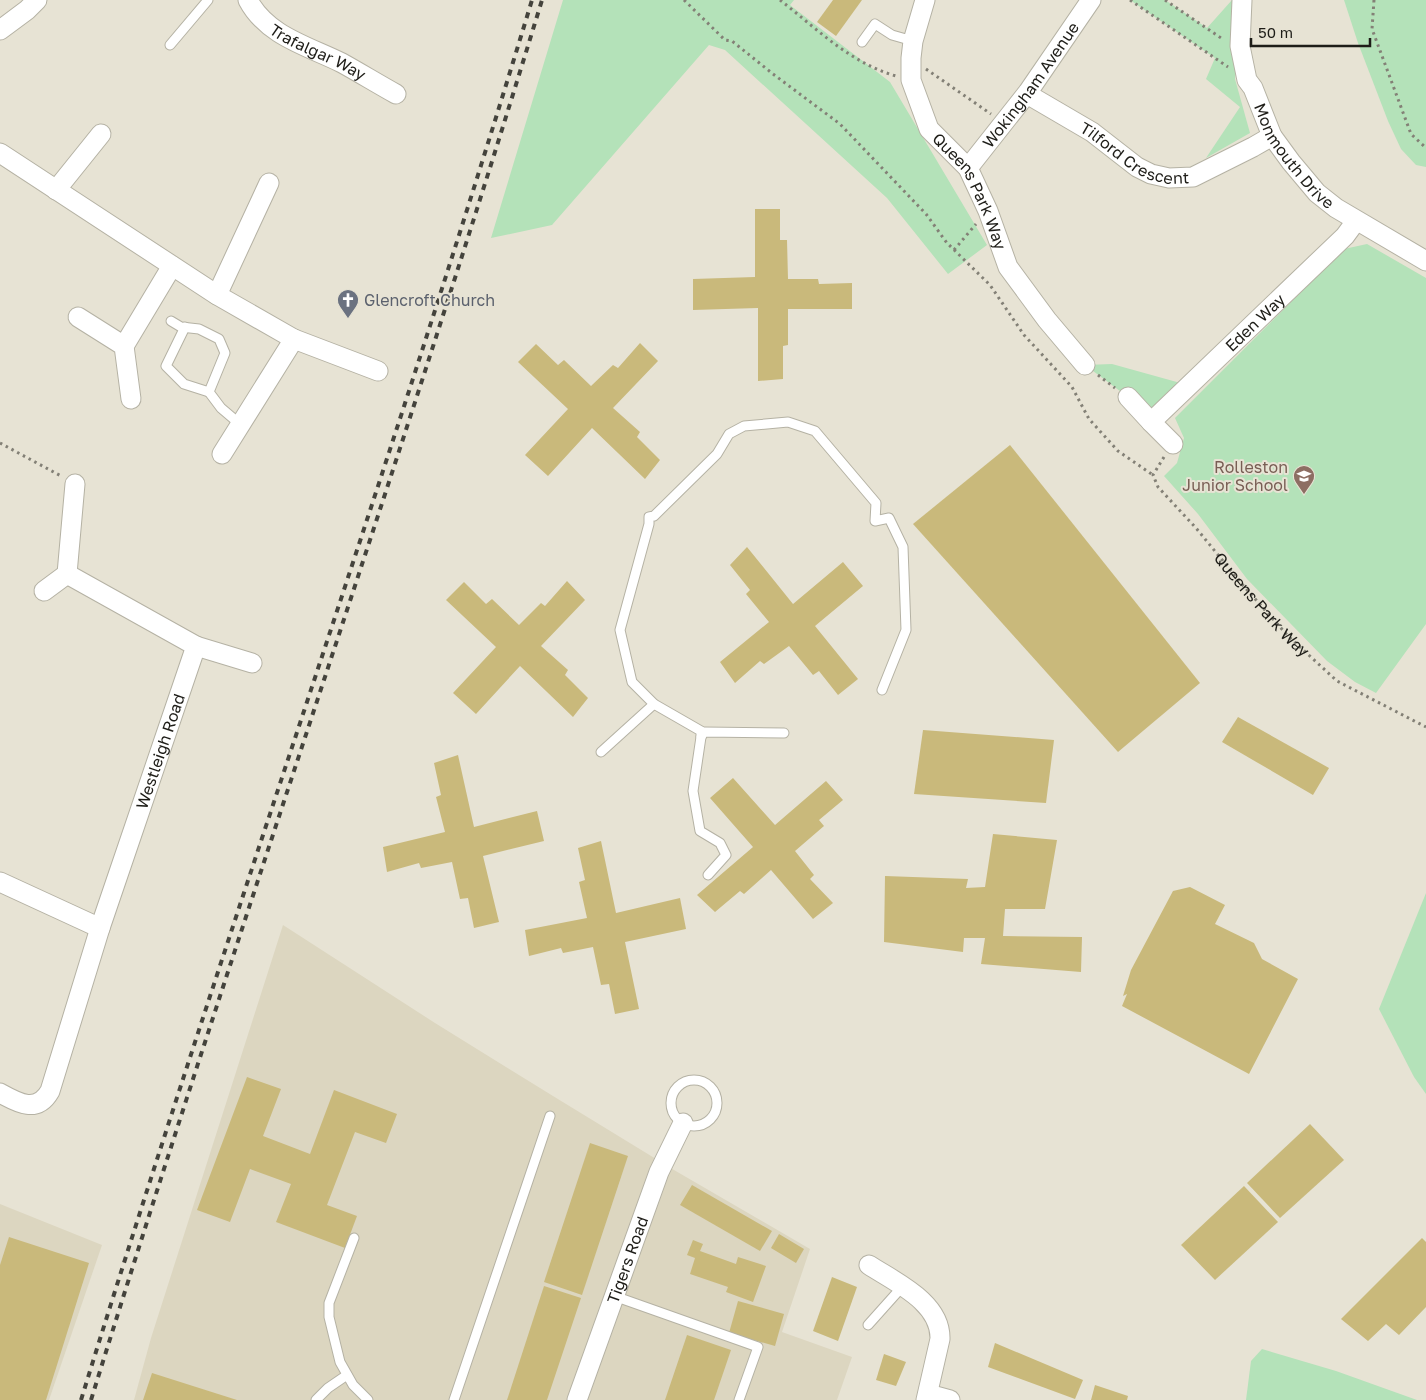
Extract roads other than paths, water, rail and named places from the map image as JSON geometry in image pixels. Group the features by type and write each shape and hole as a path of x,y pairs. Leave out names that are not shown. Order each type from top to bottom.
{"street":[{"path":"0,30 37,0"},
{"name":"Trafalgar Way","path":"248,0 257,14 277,32 342,64 396,94"},
{"name":"Queens Park Way","path":"924,0 912,50 911,80 929,129 968,168 988,210 1008,267 1047,320 1085,365"},
{"name":"Wokingham Avenue","path":"968,168 1027,94 1091,0"},
{"name":"Monmouth Drive","path":"1242,0 1242,52 1247,80 1254,88 1272,136 1317,194 1336,208 1426,261"},
{"name":"Tilford Crescent","path":"1027,94 1092,132 1137,167 1151,174 1169,178 1193,177 1272,136"},
{"path":"56,190 101,134"},
{"path":"2,158 56,190 218,295 294,339 378,371"},
{"path":"218,295 269,183"},
{"name":"Eden Way","path":"1151,422 1345,236 1356,220"},
{"path":"131,399 124,346 172,266"},
{"path":"78,317 124,346"},
{"path":"222,454 294,339"},
{"path":"1128,397 1174,444"},
{"path":"44,591 67,574 75,484"},
{"path":"67,574 196,646 252,663"},
{"name":"Westleigh Road","path":"0,1093 18,1103 31,1105 43,1100 50,1091 100,928 196,646"},
{"path":"0,882 100,928"},
{"name":"Tigers Road","path":"577,1400 658,1172 683,1123"},
{"path":"869,1265 928,1306 940,1330 940,1339 927,1397 950,1400"}],"lane":[{"path":"170,44 208,0"},
{"path":"862,42 875,24 912,50"},
{"path":"171,321 185,327 199,329 219,339 225,353 209,392"},
{"path":"185,327 166,366 184,384 209,392 221,408 241,425"},
{"path":"708,874 726,855 720,843 700,831 693,791 701,731 654,704 632,682 620,630 649,517 654,516 718,454 729,434 744,426 788,422 815,431 876,503 875,521 889,518 903,547 906,630 882,690"},
{"path":"601,752 654,704"},
{"path":"701,737 704,732 784,733"},
{"path":"689,1081 704,1083 715,1094 716,1108 714,1114 710,1120 697,1126 683,1123 673,1112 672,1096 682,1084 689,1081"},
{"path":"454,1400 550,1116"},
{"path":"354,1238 329,1303 329,1317 340,1362 354,1385 368,1400"},
{"path":"868,1325 902,1287"},
{"path":"614,1296 758,1348 739,1400"},
{"path":"316,1400 328,1388 347,1375"}],"railway":[{"path":"81,1400 136,1224 422,351 532,0"},
{"path":"91,1400 146,1225 432,351 542,0"}],"place":[{"name":"Glencroft Church","path":"348,319"},
{"name":"Rolleston Junior School","path":"1304,495"}]}
